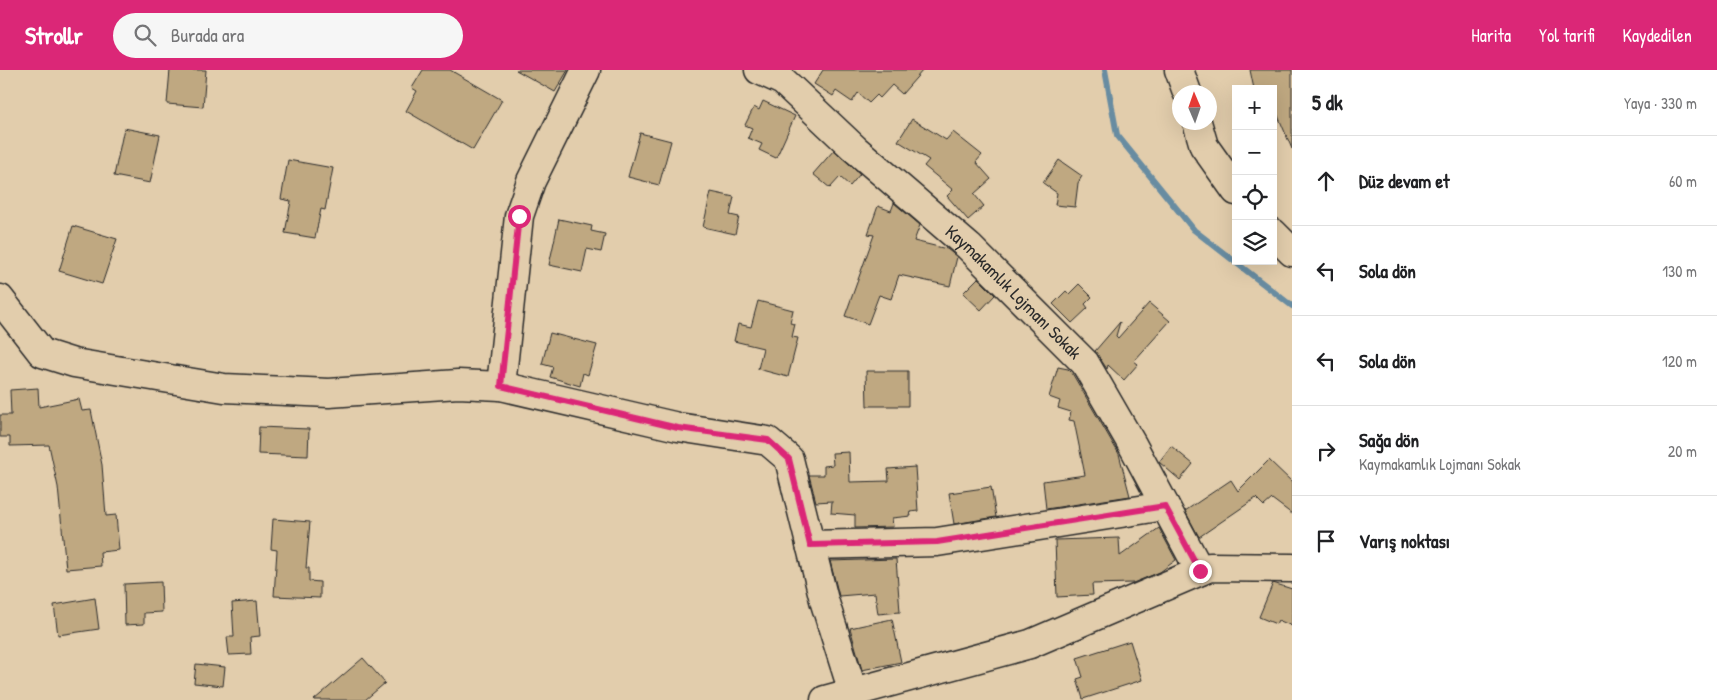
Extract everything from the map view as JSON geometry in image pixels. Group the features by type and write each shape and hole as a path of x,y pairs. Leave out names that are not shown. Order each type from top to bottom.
{"street":[{"path":"501,386 519,216 531,181 586,70"},
{"name":"Kaymakamlık Lojmanı Sokak","path":"759,70 783,81 855,149 969,247 1085,364 1200,571"},
{"path":"1180,70 1185,85"},
{"path":"1199,130 1204,146 1232,186"},
{"path":"1277,237 1292,252"},
{"path":"2,306 42,352 74,363 224,388 329,393 458,384 501,386 678,428 768,440 789,459 824,600 853,692"},
{"path":"810,545 937,542 1165,506"},
{"path":"825,700 1030,644 1210,567 1292,568"}],"building":[{"path":"170,70 206,70 203,107 167,104"},
{"path":"423,70 450,70 502,100 473,150 406,111 417,91 412,88"},
{"path":"516,70 568,70 555,92"},
{"path":"823,70 923,70 902,94 892,85 880,98 877,95 869,103 858,93 852,102 836,91 833,96 814,84"},
{"path":"1250,70 1292,70 1292,149 1277,113 1277,85 1253,85"},
{"path":"763,101 795,116 776,158 759,150 762,144 748,138 752,128 745,125 754,107 759,110"},
{"path":"912,119 946,140 953,132 982,155 976,162 991,179 974,194 984,206 968,220 947,196 953,190 924,166 929,160 898,141"},
{"path":"124,128 160,135 150,183 114,176"},
{"path":"640,133 671,141 659,185 628,177"},
{"path":"834,150 860,174 850,186 840,177 830,188 813,174"},
{"path":"288,160 333,168 325,210 321,209 315,238 285,233 291,201 281,199"},
{"path":"1059,160 1082,176 1078,183 1075,207 1055,205 1057,193 1043,183"},
{"path":"711,192 734,197 730,215 739,217 735,234 703,227"},
{"path":"894,203 920,225 914,241 947,249 957,257 950,286 899,275 891,299 879,295 868,324 845,316 874,235 868,234 878,206 891,211"},
{"path":"559,219 592,226 591,231 605,234 601,252 587,249 582,272 549,265"},
{"path":"73,226 117,239 102,284 59,271"},
{"path":"978,278 995,295 981,310 963,293"},
{"path":"1079,284 1092,297 1085,304 1088,308 1072,323 1053,304 1066,291 1069,294"},
{"path":"758,301 793,310 790,323 795,324 792,337 798,338 788,377 758,369 763,348 734,341 738,324 751,327"},
{"path":"1149,303 1170,321 1134,361 1138,364 1124,380 1108,365 1107,369 1095,351 1120,322 1116,336 1118,338"},
{"path":"550,333 597,345 588,375 583,373 580,386 550,377 553,367 542,364"},
{"path":"1058,367 1068,369 1072,373 1119,454 1130,496 1046,509 1043,481 1085,475 1074,421 1069,420 1071,412 1058,408 1060,401 1049,397"},
{"path":"866,371 908,371 908,406 867,406"},
{"path":"38,388 39,407 79,399 82,411 91,410 102,465 106,516 116,515 119,550 100,552 101,566 66,569 58,487 49,445 10,446 10,437 0,437 0,415 11,415 10,390"},
{"path":"259,427 309,429 308,456 258,454"},
{"path":"1171,446 1193,464 1180,480 1159,462"},
{"path":"849,452 850,482 889,481 888,469 915,467 918,511 910,512 911,516 892,518 893,527 855,528 855,515 831,513 832,501 816,502 809,475 824,475 824,466 833,465 832,453"},
{"path":"1269,460 1292,482 1292,514 1272,499 1264,506 1256,498 1199,537 1185,511 1231,480 1238,491"},
{"path":"991,487 996,517 954,524 949,493"},
{"path":"273,519 310,522 306,568 309,568 309,581 320,582 320,598 274,596 277,550 271,549"},
{"path":"1159,528 1176,560 1160,572 1133,583 1092,584 1093,595 1057,597 1055,540 1119,538 1120,556"},
{"path":"896,559 900,612 878,614 875,593 839,596 830,561"},
{"path":"161,582 162,612 144,613 144,624 125,625 124,584"},
{"path":"1273,583 1292,589 1292,626 1278,620 1276,624 1259,617"},
{"path":"95,598 99,629 58,635 54,605"},
{"path":"257,601 260,636 250,637 251,654 229,655 227,637 234,637 232,603"},
{"path":"892,619 901,662 862,670 850,628"},
{"path":"1130,641 1142,680 1083,699 1077,679 1083,677 1077,658"},
{"path":"363,658 385,683 365,700 314,700"},
{"path":"196,664 225,667 223,686 194,683"}],"waterway":[{"path":"1105,70 1117,135 1194,230 1292,306"}],"route":[{"path":"519,216 501,386 678,428 768,440 789,459 810,545 937,542 1113,516 1165,506 1200,571"}]}
